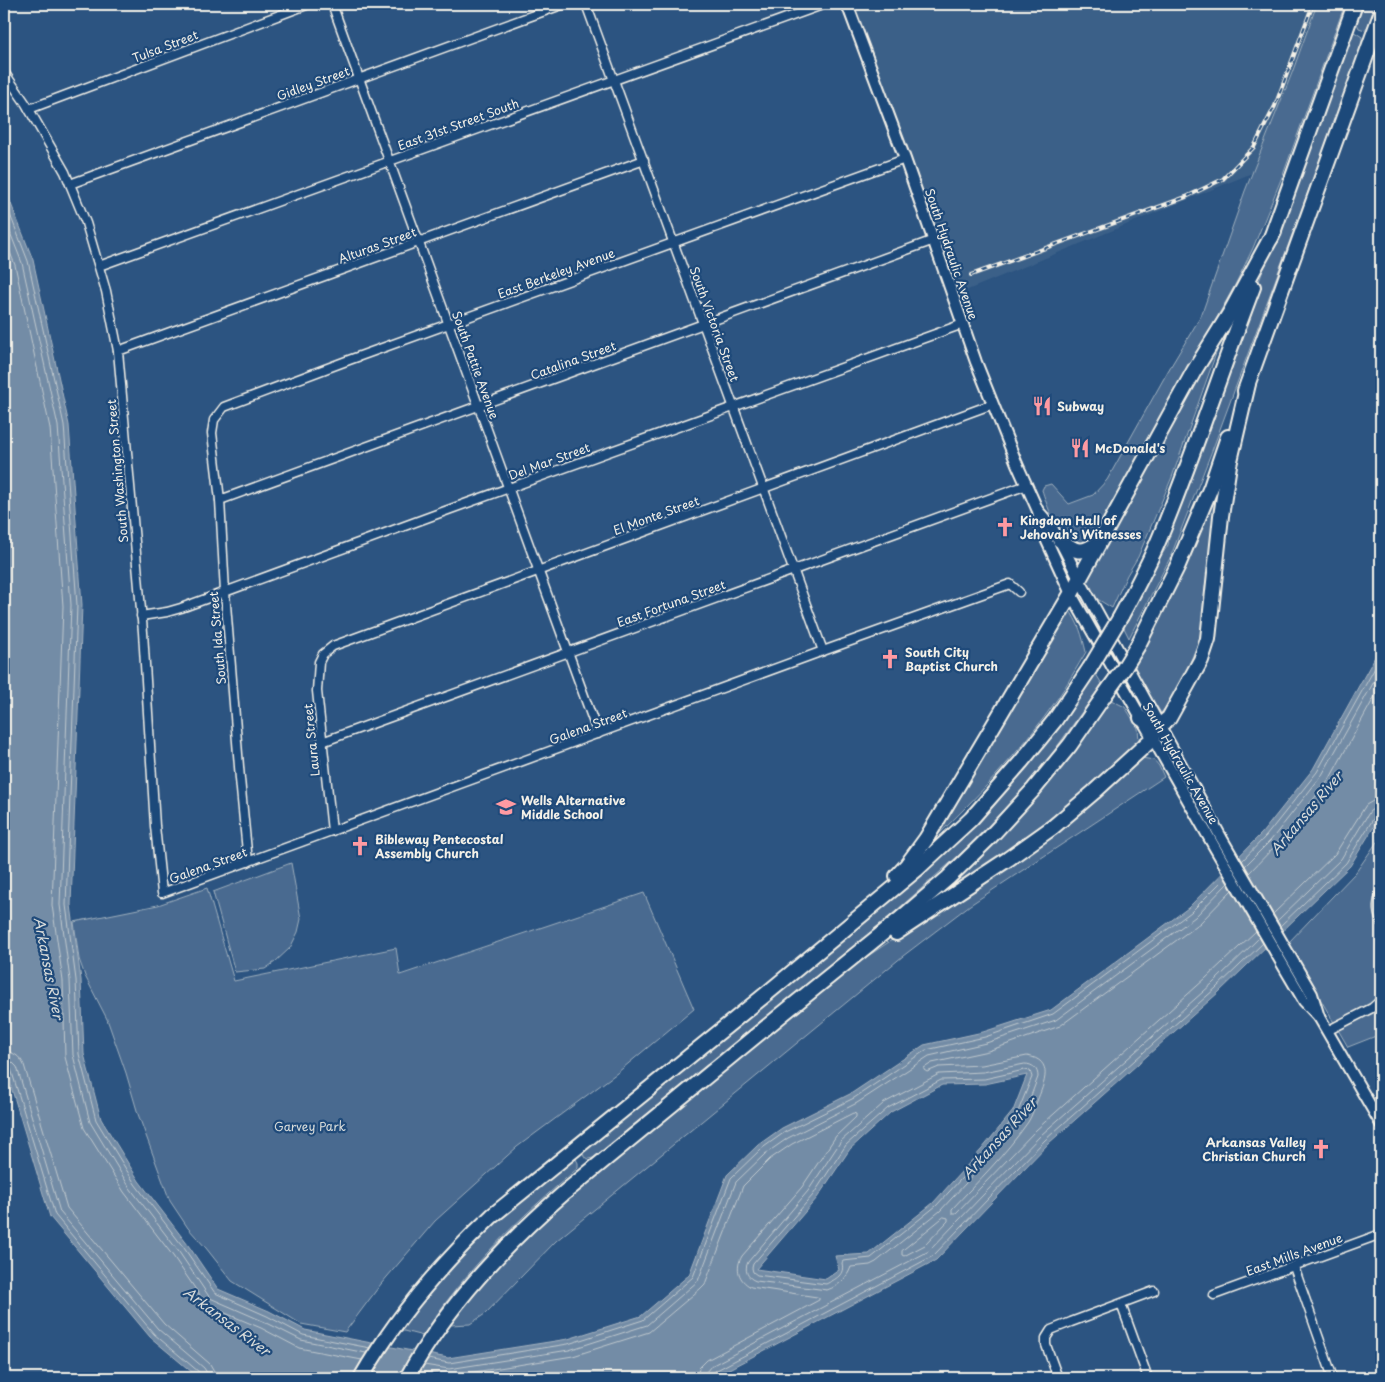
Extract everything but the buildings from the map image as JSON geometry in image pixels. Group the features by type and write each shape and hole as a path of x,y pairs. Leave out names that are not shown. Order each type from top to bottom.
{"highway":[{"path":"361,1378 389,1333 430,1281 467,1240 492,1216 917,869 971,819 999,789 1055,720 1090,668 1121,616 1140,581 1163,530 1197,443 1232,341 1274,232 1355,4"},
{"path":"407,1378 442,1323 485,1269 531,1221 948,878 990,838 1070,745 1138,645 1178,566 1210,487 1248,384 1381,14"},
{"path":"832,939 907,865 926,839 1071,594 1194,371 1230,313 1274,232"},
{"path":"831,975 1008,860 1053,827 1152,739 1160,725 1169,718 1201,660 1208,639 1221,516 1229,465 1248,384"},
{"path":"1060,540 1072,549 1080,551 1088,550 1099,543"},
{"path":"1141,718 1152,725 1160,725"}],"street":[{"name":"Tulsa Street","path":"29,109 309,4"},
{"name":"South Pattie Avenue","path":"332,4 598,734"},
{"name":"Gidley Street","path":"70,184 564,4"},
{"name":"South Victoria Street","path":"586,4 823,651"},
{"name":"East 31st Street South","path":"99,266 825,4"},
{"name":"South Hydraulic Avenue","path":"847,4 905,159 976,362 1038,511 1041,528 1071,594 1152,739 1284,967 1304,1001 1319,1017 1381,1124"},
{"name":"South Washington Street","path":"4,72 29,109 65,172 86,222 106,291 118,351 141,616 155,826 162,893"},
{"name":"East Berkeley Avenue","path":"218,414 224,407 237,401 905,159"},
{"name":"Alturas Street","path":"118,351 644,160"},
{"name":"Catalina Street","path":"220,500 934,240"},
{"name":"Del Mar Street","path":"141,616 168,612 963,324"},
{"name":"El Monte Street","path":"328,649 538,570 993,404"},
{"name":"South Ida Street","path":"218,414 214,420 212,433 220,500 224,592 248,862"},
{"name":"East Fortuna Street","path":"322,742 1027,485"},
{"name":"South Hydraulic Avenue","path":"1038,511 1049,523 1060,540 1079,579 1222,839 1312,994 1319,1017"},
{"name":"Galena Street","path":"162,893 1010,584 1019,592"},
{"name":"Laura Street","path":"328,649 321,658 318,667 318,691 332,831"},
{"path":"1381,892 1378,903 1378,914 1381,921"},
{"path":"1327,1030 1372,1008 1381,1000"},
{"name":"East Mills Avenue","path":"1214,1295 1381,1234"},
{"path":"1294,1267 1333,1378"},
{"path":"1058,1378 1047,1350 1046,1338 1054,1328 1154,1292"},
{"path":"1121,1304 1148,1378"}],"shaded area":[{"path":"847,4 1324,4 1257,171 953,296"}],"green space":[{"path":"1317,4 1345,4 1284,172 1253,248 1235,285 1164,413 1092,537 1083,544 1072,542 1066,539 1057,527 1042,490 1044,486 1051,484 1069,504 1093,495 1107,480 1201,316 1245,191"},
{"path":"1361,4 1377,4 1365,30 1359,28 1355,19"},
{"path":"1353,32 1362,37 1362,46 1213,448 1170,558 1129,638 1122,624 1168,545 1171,520 1350,34"},
{"path":"1223,334 1172,477 1138,557 1127,575 1112,608 1094,597 1083,579"},
{"path":"1216,490 1206,600 1199,641 1183,679 1161,713 1132,667"},
{"path":"1068,608 1080,629 1086,652 1076,669 1058,698 1029,737 979,793 927,846"},
{"path":"1094,671 1102,684 1054,751 1023,789 967,848 888,918 593,1158 588,1159 584,1157 583,1151 916,877"},
{"path":"1111,700 1125,707 1138,728 1139,741 1061,810 1011,848 946,892 945,890 1046,787"},
{"path":"1141,758 1154,760 1164,777 970,905 903,956 556,1241 485,1314 470,1324 450,1325 468,1299 511,1250 558,1206 850,968 898,936"},
{"path":"1381,836 1381,1034 1348,1047 1288,943 1356,872"},
{"path":"291,863 301,919 298,932 290,948 265,969 235,972 213,892"},
{"name":"Garvey Park","path":"207,888 234,981 396,948 400,975 644,893 694,1009 617,1073 517,1147 435,1221 381,1284 345,1332 301,1324 232,1281 188,1228 170,1201 138,1114 107,1019 85,976 79,959 74,922 158,905"},
{"path":"573,1158 578,1163 578,1168 494,1246 456,1289 423,1336 400,1330 459,1255 487,1227"}],"water":[{"name":"Arkansas River","path":"4,186 33,260 69,425 82,605 71,905 81,980 84,1054 101,1119 139,1181 188,1245 218,1289 269,1311 305,1330 448,1358 568,1339 641,1316 689,1275 727,1175 758,1145 782,1128 852,1093 924,1045 983,1032 1051,1010 1188,908 1262,833 1313,769 1381,646 1381,815 1350,866 1219,992 1049,1143 936,1260 712,1378 199,1378 150,1337 50,1217 4,1063","holes":["1027,1075 1013,1111 982,1149 933,1203 869,1254 835,1256 839,1270 826,1279 756,1269 817,1198 850,1149 891,1112 942,1085 985,1084"]}],"railway":[{"path":"971,275 1186,197 1223,179 1254,147 1275,106 1313,4"}],"place":[{"name":"Subway","path":"1042,406"},
{"name":"McDonald's","path":"1080,448"},
{"name":"Kingdom Hall of Jehovah's Witnesses","path":"1005,527"},
{"name":"South City Baptist Church","path":"890,659"},
{"name":"Wells Alternative Middle School","path":"506,807"},
{"name":"Bibleway Pentecostal Assembly Church","path":"360,846"},
{"name":"Arkansas Valley Christian Church","path":"1321,1149"}]}
